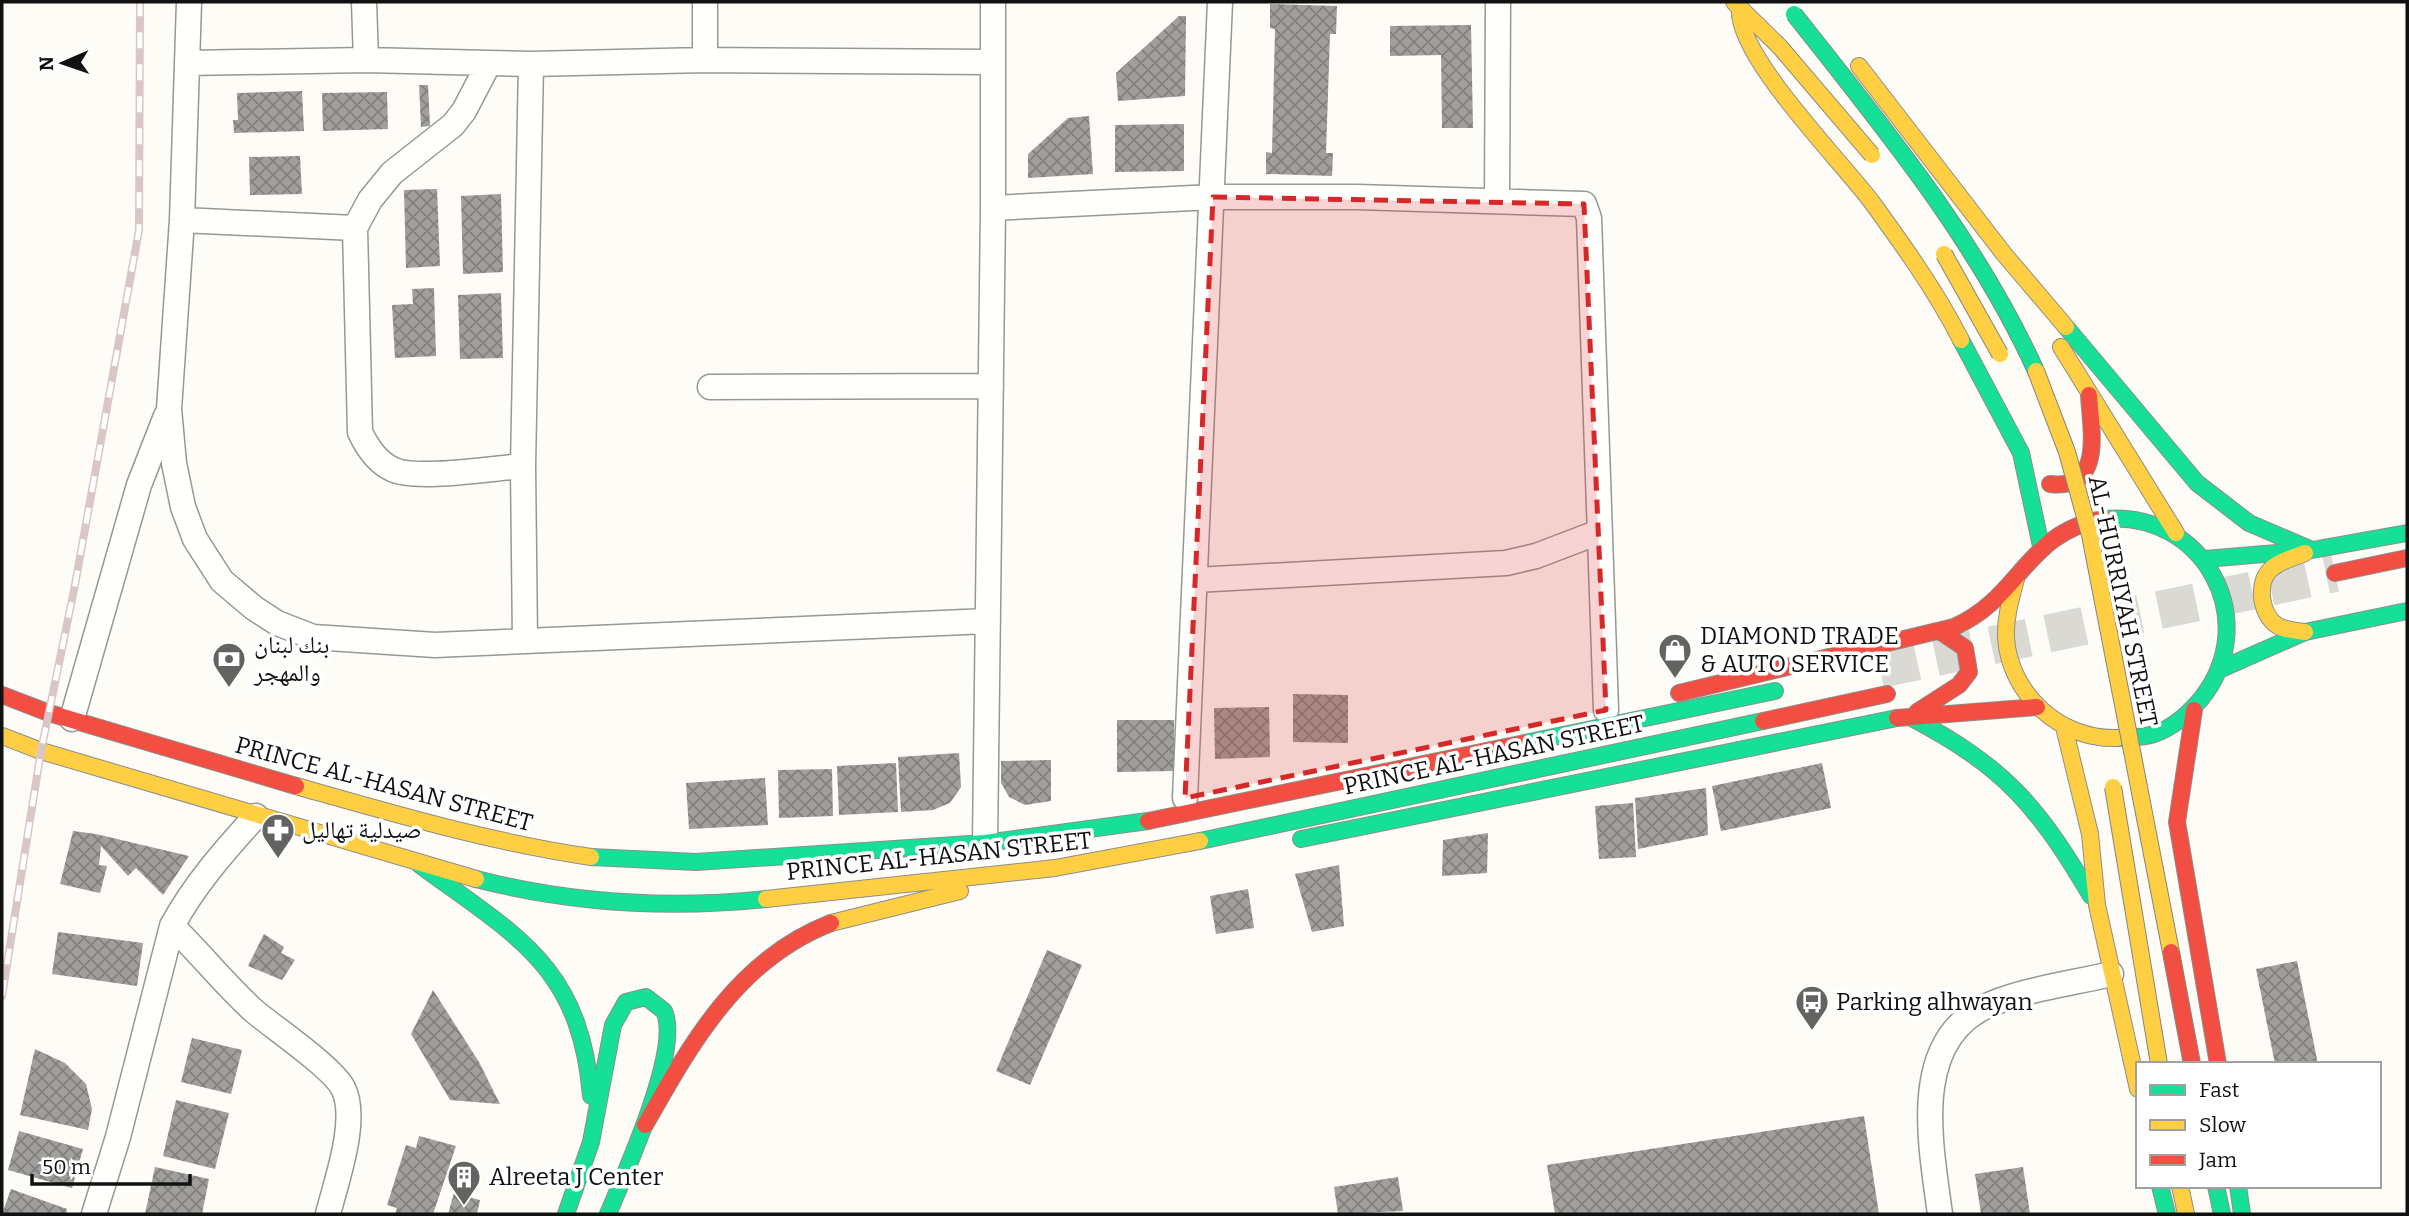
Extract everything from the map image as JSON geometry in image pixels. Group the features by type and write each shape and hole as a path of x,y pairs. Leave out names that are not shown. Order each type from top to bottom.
{"main road":[{"path":"1737,5 1780,47 1886,173"},
{"path":"1737,5 1739,22 1754,50 1808,126 1870,200 1945,309 2012,432 2025,468 2041,546"},
{"name":"AL-HURRIYAH STREET","path":"1797,6 1923,178 1969,246 2025,345 2045,392 2080,496 2091,541 2192,1062"},
{"path":"1852,57 2004,254 2197,483 2249,523 2312,550"},
{"path":"1936,242 2007,368"},
{"path":"2004,254 2176,533 2205,559 2223,593 2229,631 2221,669 2194,710 2184,761 2177,822"},
{"path":"2025,468 2054,486 2069,485 2084,476 2091,464 2089,392"},
{"name":"AL-HURRIYAH STREET","path":"2044,464 2068,547"},
{"path":"1115,828 1185,797 1606,710 1941,632 1967,622 1991,605 2017,579 2041,546 2071,526 2106,517 2143,519 2176,533"},
{"path":"2205,559 2312,550 2407,533"},
{"path":"2305,632 2286,629 2273,623 2264,605 2261,584 2267,572 2277,565 2312,550"},
{"path":"2335,573 2407,558"},
{"path":"2017,579 2006,612 2007,646 2017,679 2037,707 2064,727 2109,740 2154,734 2194,710"},
{"path":"2221,669 2305,632 2407,611"},
{"path":"1910,717 1959,685 1969,672 1969,655 1965,648 1941,632"},
{"name":"PRINCE AL-HASAN STREET","path":"2,736 40,730 72,719 448,830 515,846 613,860 696,862 985,843 1115,828 1798,686"},
{"name":"PRINCE AL-HASAN STREET","path":"2,695 40,730 256,816 420,865 528,892 609,901 710,905 1055,868 1127,857 1887,694"},
{"path":"1280,843 1910,717 2037,707"},
{"path":"1910,717 1972,750 2031,802 2056,835 2096,905"},
{"name":"AL-HURRIYAH STREET","path":"2101,720 2159,1062"},
{"path":"2064,727 2090,834 2096,905 2136,1080"},
{"path":"2090,834 2098,798 2107,787 2123,777 2154,777"},
{"path":"2167,797 2177,822 2217,1062"},
{"path":"1127,857 1177,862"},
{"path":"420,865 516,937 552,974 572,1007 586,1057 591,1093 592,1142"},
{"path":"608,1214 645,1125 700,1031 751,969 786,944 817,928 1055,868"},
{"path":"566,1214 592,1142 613,1025 626,1002 637,997 655,1000 664,1008 669,1020 669,1034 645,1125"},
{"path":"2160,1188 2166,1214"},
{"path":"2180,1188 2186,1214"},
{"path":"2216,1188 2222,1214"},
{"path":"2238,1188 2242,1214"}],"street":[{"path":"188,2 182,220 169,409 174,463 183,507 195,539 222,582 254,608 277,623 313,637 435,645 988,621"},
{"path":"364,2 366,60"},
{"path":"705,2 705,60"},
{"path":"985,843 993,2"},
{"path":"1185,797 1220,2"},
{"path":"1497,2 1497,200"},
{"path":"187,62 992,62"},
{"path":"489,63 464,111 453,125 392,173 370,200 355,228 360,432 368,448 392,470 410,475 523,466"},
{"path":"525,641 523,466 531,64"},
{"path":"993,208 1213,198 1574,202 1588,209 1606,710"},
{"path":"182,220 355,228"},
{"path":"710,387 991,386"},
{"path":"72,719 139,485 169,409"},
{"path":"1196,580 1506,562 1536,556 1599,532"},
{"path":"94,1214 118,1138 172,926 182,906 256,816"},
{"path":"172,926 253,1009 292,1040 343,1088 348,1114 345,1151 328,1214"},
{"path":"1940,1214 1928,1128 1928,1106 1940,1054 1958,1026 1990,1004 2111,974"}],"highlighted area":[{"path":"1213,197 1584,204 1606,710 1185,798"}],"building":[{"path":"1270,4 1337,6 1336,34 1330,34 1326,153 1333,153 1332,176 1266,174 1266,152 1272,153 1275,29 1270,28"},
{"path":"1179,16 1186,16 1185,96 1118,101 1116,73"},
{"path":"1471,25 1473,128 1442,128 1441,55 1390,56 1390,26"},
{"path":"419,85 428,85 430,126 421,127"},
{"path":"302,91 304,131 234,133 233,120 238,120 237,93"},
{"path":"387,92 388,129 323,131 322,93"},
{"path":"1089,116 1093,174 1028,178 1028,154 1068,118"},
{"path":"1184,124 1184,171 1115,172 1115,125"},
{"path":"300,156 302,194 250,195 249,157"},
{"path":"437,189 440,266 406,268 404,190"},
{"path":"501,194 503,272 463,274 461,196"},
{"path":"434,288 436,356 395,358 392,305 413,304 412,289"},
{"path":"501,293 503,358 460,359 458,295"},
{"path":"1293,694 1348,695 1348,743 1293,742"},
{"path":"1269,707 1270,757 1215,759 1214,708"},
{"path":"1117,720 1174,720 1174,771 1117,772"},
{"path":"959,753 961,787 950,803 933,810 901,812 898,757"},
{"path":"1051,760 1051,801 1025,805 1009,797 1001,783 1001,761"},
{"path":"896,763 898,812 839,815 837,766"},
{"path":"1822,763 1831,808 1721,831 1712,786"},
{"path":"832,769 833,816 779,818 778,770"},
{"path":"765,778 768,825 689,829 686,783"},
{"path":"1706,788 1708,835 1638,849 1635,798"},
{"path":"1633,803 1636,857 1599,859 1595,806"},
{"path":"73,831 189,856 163,895 136,868 128,876 101,846 99,865 107,866 100,893 60,884"},
{"path":"1488,833 1487,873 1442,876 1443,840"},
{"path":"1339,865 1344,926 1312,932 1295,874"},
{"path":"1248,889 1254,928 1216,934 1210,896"},
{"path":"58,932 143,943 137,986 52,974"},
{"path":"264,934 284,947 281,953 295,960 282,980 248,966"},
{"path":"1047,950 1082,965 1030,1085 996,1071"},
{"path":"2297,961 2318,1062 2275,1062 2256,969"},
{"path":"433,990 479,1062 500,1104 450,1100 411,1034"},
{"path":"192,1038 242,1050 231,1094 181,1082"},
{"path":"35,1049 65,1063 86,1084 92,1109 88,1130 20,1115"},
{"path":"176,1100 229,1113 215,1169 163,1156"},
{"path":"1864,1116 1879,1214 1555,1214 1547,1165"},
{"path":"19,1131 83,1149 72,1188 8,1170"},
{"path":"419,1136 456,1146 433,1214 395,1214 397,1208 387,1205 406,1145 416,1148"},
{"path":"155,1167 209,1179 202,1214 145,1214"},
{"path":"2023,1167 2030,1214 1981,1214 1975,1174"},
{"path":"1398,1177 1403,1211 1338,1214 1334,1187"},
{"path":"11,1189 67,1209 66,1214 2,1214"},
{"name":"Alreeta J Center","path":"454,1193 480,1200 477,1214 448,1214"}],"tunnel":[{"path":"1880,669 2335,573"}],"railway":[{"path":"2,996 41,751 74,590 139,230 140,2"}],"traffic: fast":[{"path":"1794,14 1894,142 1957,230 2012,322 2036,371"},
{"path":"2066,327 2197,483 2249,523 2312,550"},
{"path":"1961,340 2021,453 2041,546"},
{"path":"2104,519 2139,521 2170,532 2195,551 2213,576 2224,605 2226,636 2219,668 2201,699 2186,715 2154,734 2117,738"},
{"path":"2205,559 2312,550 2407,533"},
{"path":"2221,669 2305,632 2407,611"},
{"path":"1525,743 1775,691"},
{"path":"1910,717 1971,753 2016,791 2053,837 2091,896"},
{"path":"1301,839 1897,718"},
{"path":"1200,841 1763,721"},
{"path":"591,857 696,862 985,843 1148,821"},
{"path":"420,865 513,935 537,958 557,984 573,1015 584,1051 591,1096"},
{"path":"476,879 547,894 620,902 693,903 766,899"},
{"path":"566,1214 591,1142 613,1025 626,1002 646,997 664,1011 667,1029 665,1053 649,1111 608,1214"},
{"path":"2160,1188 2167,1214"},
{"path":"2216,1188 2222,1214"},
{"path":"2238,1188 2242,1214"}],"traffic: slow":[{"path":"1734,2 1780,47"},
{"path":"1740,9 1743,29 1772,79 1871,201 1930,286 1961,340"},
{"path":"1780,47 1872,155"},
{"path":"1859,66 2004,254 2066,327"},
{"path":"1944,254 2000,354"},
{"path":"2061,347 2176,533"},
{"path":"2036,371 2067,452 2090,535 2171,952"},
{"path":"2305,553 2270,570 2262,591 2264,608 2272,621 2278,626 2305,632"},
{"path":"2016,579 2007,616 2006,638 2017,678 2028,695 2058,722 2096,737 2117,738"},
{"path":"2064,727 2090,834 2097,905 2136,1080"},
{"path":"2,736 41,751 476,879"},
{"path":"296,786 479,835 591,857"},
{"path":"2113,787 2159,1062"},
{"path":"766,899 1055,868 1200,841"},
{"path":"831,923 960,891"},
{"path":"2180,1188 2186,1214"}],"traffic: jam":[{"path":"2050,484 2067,483 2079,478 2087,468 2092,441 2089,395"},
{"path":"1679,693 1954,627 1995,600 2040,551 2057,537 2078,526 2104,519"},
{"path":"2335,573 2407,558"},
{"path":"1917,712 1959,685 1969,672 1965,648 1941,632"},
{"path":"1763,721 1887,694"},
{"path":"2,695 49,713 296,786"},
{"path":"1897,718 2037,707"},
{"path":"2194,710 2177,822 2218,1062"},
{"path":"1148,821 1525,743"},
{"path":"645,1125 700,1034 744,981 769,958 798,939 831,923"},
{"path":"2171,952 2192,1062"}],"place":[{"name":"DIAMOND TRADE & AUTO SERVICE","path":"1675,680"},
{"name":"بنك لبنان والمهجر","path":"229,689"},
{"name":"صيدلية تهاليل","path":"278,860"},
{"name":"Parking alhwayan","path":"1812,1032"},
{"name":"Alreeta J Center","path":"464,1207"}]}
